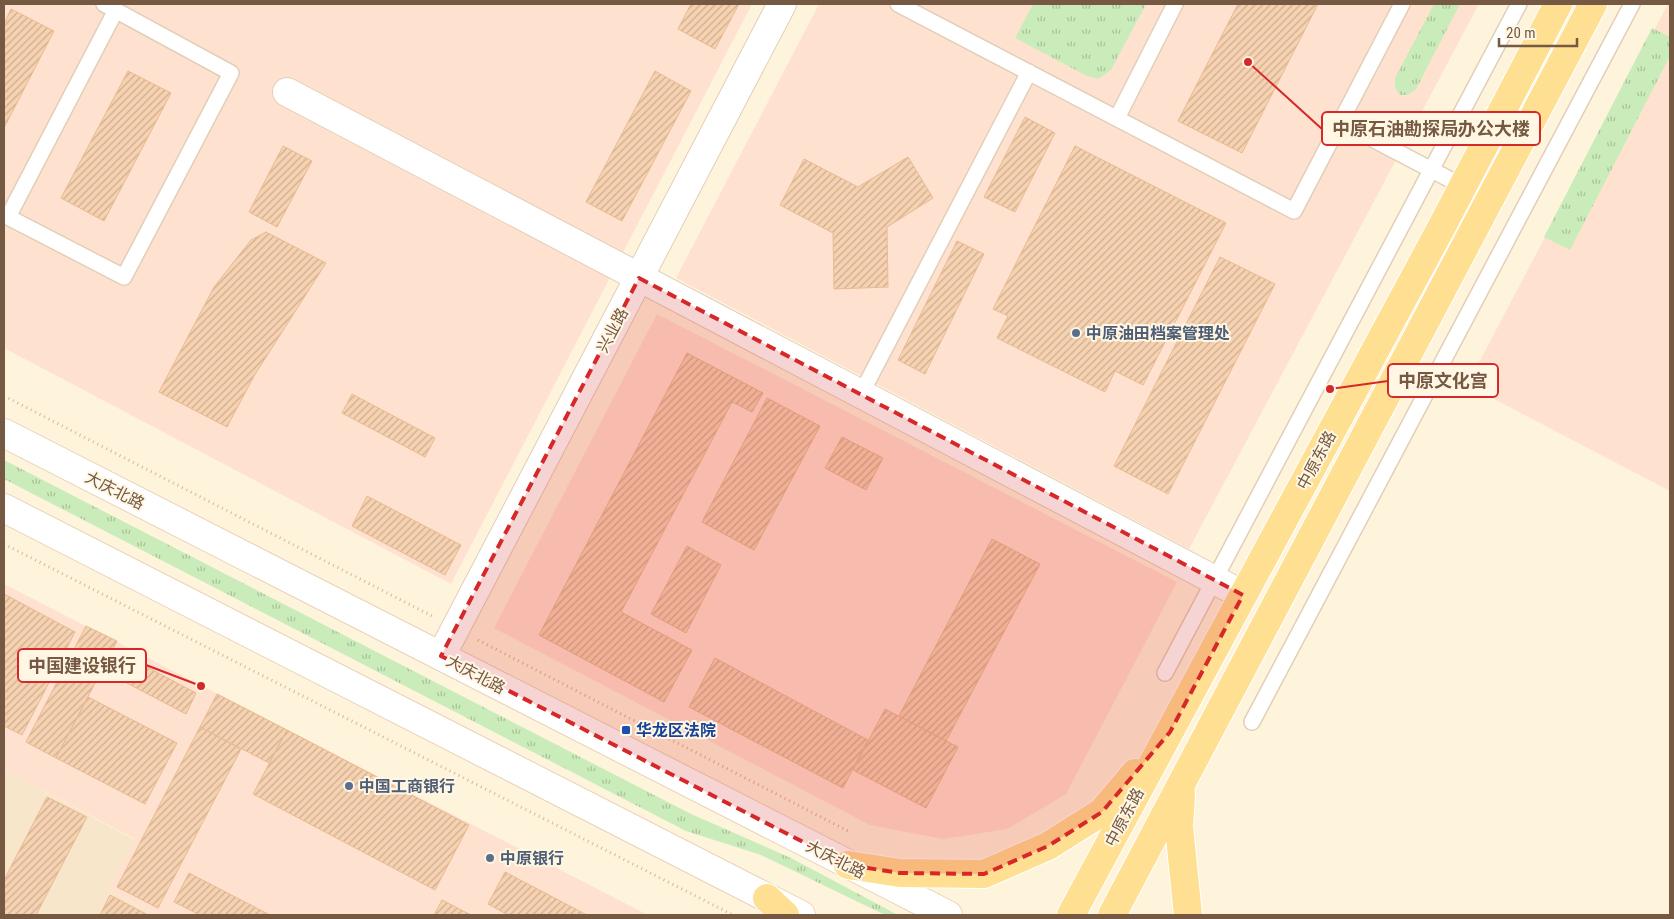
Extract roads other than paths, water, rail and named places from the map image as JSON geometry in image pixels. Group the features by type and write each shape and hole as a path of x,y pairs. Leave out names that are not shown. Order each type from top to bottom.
{"main road":[{"name":"兴业路","path":"441,656 782,4"},
{"name":"中原东路","path":"1071,915 1463,187 1558,4"},
{"name":"中原东路","path":"1112,915 1491,201 1593,4"},
{"path":"287,92 1244,595"},
{"name":"大庆北路","path":"4,434 948,915"},
{"path":"4,508 776,907 801,915"},
{"path":"848,865 900,873 984,874 1048,846 1102,812 1170,732"},
{"path":"1182,782 1179,827 1188,915"}],"lane":[{"path":"898,4 1294,211 1402,4"},
{"path":"1117,118 1174,4"},
{"path":"1165,673 1519,4"},
{"path":"1252,722 1632,4"},
{"path":"110,7 231,72 124,277 6,216 110,7"},
{"path":"861,394 1029,72"},
{"path":"1340,122 1491,201"}],"place":[{"name":"中原石油勘探局办公大楼","path":"1248,62"},
{"name":"中原油田档案管理处","path":"1076,333"},
{"name":"中原文化宫","path":"1330,389"},
{"name":"中国建设银行","path":"201,686"},
{"name":"华龙区法院","path":"626,730"},
{"name":"中国工商银行","path":"349,786"},
{"name":"中原银行","path":"490,858"}]}
